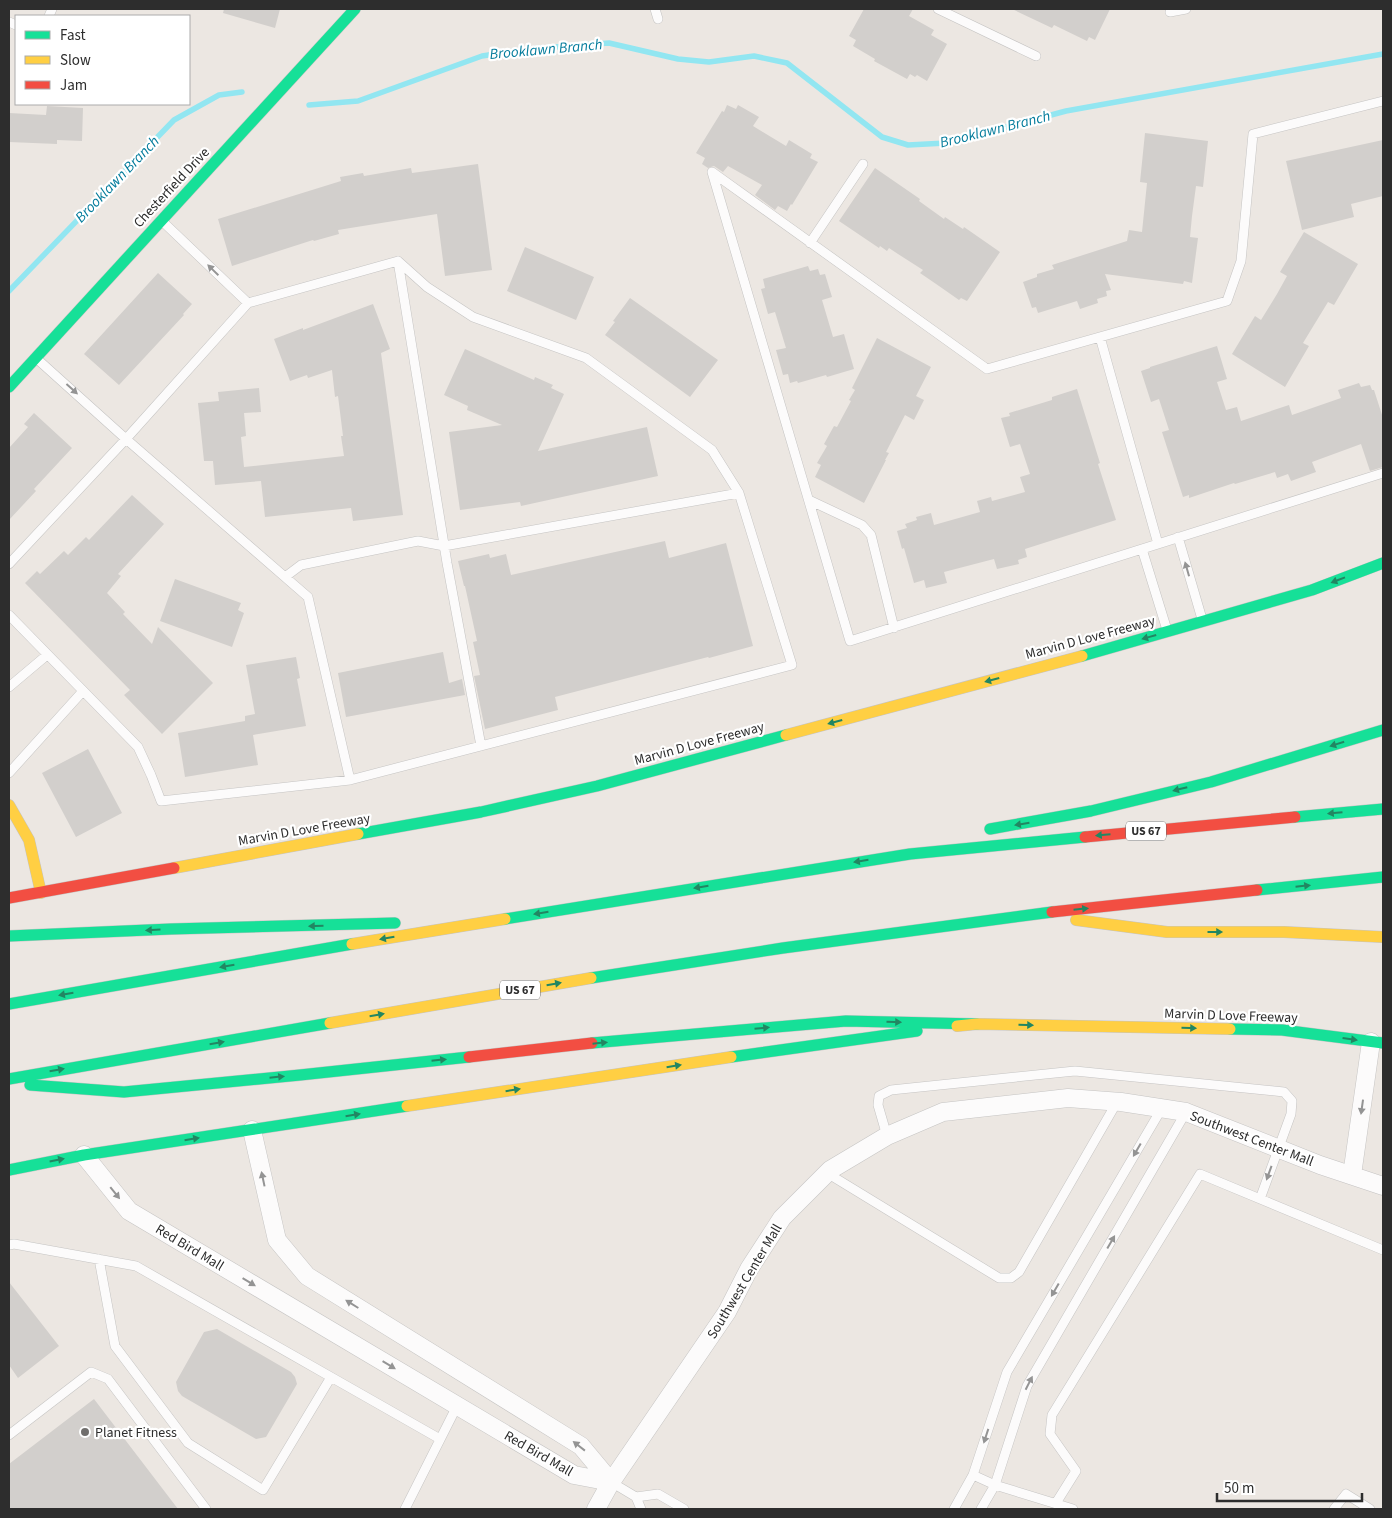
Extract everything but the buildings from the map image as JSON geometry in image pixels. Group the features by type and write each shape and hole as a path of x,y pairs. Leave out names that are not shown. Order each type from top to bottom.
{"main road":[{"name":"Chesterfield Drive","path":"9,387 35,356 355,9"},
{"name":"Marvin D Love Freeway","path":"9,898 481,812 597,786 1110,648 1312,590 1383,563"},
{"path":"976,832 1091,811 1211,782 1383,730"},
{"path":"9,805 30,840 41,893"},
{"name":"US 67","path":"9,1004 452,927 910,854 1383,809"},
{"path":"910,854 932,842"},
{"name":"US 67","path":"9,1079 606,975 783,948 1033,914 1383,877"},
{"path":"1033,914 1166,932 1284,932 1383,937"},
{"path":"9,936 386,923 452,927"},
{"path":"9,1084 124,1092 601,1042 846,1021 977,1024"},
{"name":"Marvin D Love Freeway","path":"9,1170 84,1155 810,1045 977,1024 1282,1030 1377,1042"}],"street":[{"path":"1352,1176 1377,1042"},
{"name":"Southwest Center Mall","path":"596,1509 611,1482 727,1312 749,1269 782,1218 827,1173 887,1136 943,1112 1068,1098 1117,1102 1186,1112 1352,1176 1383,1186"},
{"name":"Red Bird Mall","path":"252,1130 277,1240 306,1276 582,1446 611,1482"},
{"name":"Red Bird Mall","path":"84,1155 129,1211 574,1475 611,1482"}],"lane":[{"path":"656,9 658,18"},
{"path":"938,9 1036,56"},
{"path":"1172,9 1170,12 1186,9"},
{"path":"1383,101 1253,134 1241,261 1227,301 987,369 712,172 850,641 1383,473"},
{"path":"810,243 862,164"},
{"path":"161,220 248,304"},
{"path":"9,564 126,439 248,304 398,262"},
{"path":"9,615 138,747 161,802 350,780 792,665 739,493 712,450 586,358 473,317 428,287 398,262"},
{"path":"398,262 444,546 481,746"},
{"path":"1100,337 1158,544"},
{"path":"35,356 126,439 308,597 350,780"},
{"path":"285,577 301,565 418,541 444,546 739,493"},
{"path":"809,500 862,525 871,535 894,628"},
{"path":"1178,538 1203,621"},
{"path":"1142,549 1167,631"},
{"path":"9,687 47,654"},
{"path":"9,773 83,691"},
{"path":"887,1136 878,1105 879,1096 891,1090 1075,1071 1284,1092 1292,1101 1291,1114 1260,1199"},
{"path":"827,1173 1000,1278 1011,1278 1019,1272 1117,1102"},
{"path":"954,1509 973,1475 1007,1372 1162,1108"},
{"path":"981,1509 995,1485 1027,1386 1186,1112"},
{"path":"1056,1503 1076,1471 1050,1434 1052,1415 1200,1174 1383,1250"},
{"path":"9,1245 14,1244 136,1266 440,1439"},
{"path":"98,1259 115,1346 188,1443 263,1490 331,1377"},
{"path":"9,1435 91,1372 108,1379 206,1509"},
{"path":"405,1509 457,1406"},
{"path":"973,1475 995,1485 1073,1509"},
{"path":"611,1482 636,1497 641,1509"},
{"path":"636,1497 658,1494 684,1509"},
{"path":"1334,1509 1346,1494 1370,1509"}],"waterway":[{"name":"Brooklawn Branch","path":"309,105 358,101 482,56 529,49 609,43 678,59 709,62 754,56 787,63 882,137 908,145 946,143 1066,111 1383,54"},
{"name":"Brooklawn Branch","path":"9,291 174,120 219,95 242,92"}],"traffic: fast":[{"path":"9,387 355,9"},
{"path":"1082,656 1312,590 1383,563"},
{"path":"990,829 1091,811 1211,782 1383,730"},
{"path":"358,834 481,812 597,786 786,735"},
{"path":"1295,817 1383,809"},
{"path":"505,919 910,854 1085,837"},
{"path":"1257,890 1383,877"},
{"path":"591,978 783,948 1052,912"},
{"path":"9,936 171,929 395,923"},
{"path":"9,1004 352,944"},
{"path":"592,1043 846,1021 977,1024"},
{"path":"9,1079 330,1023"},
{"path":"1230,1029 1282,1030 1383,1043"},
{"path":"731,1057 917,1031"},
{"path":"30,1085 124,1092 469,1057"},
{"path":"9,1170 84,1155 407,1106"}],"traffic: slow":[{"path":"786,735 1082,656"},
{"path":"9,805 29,840 41,893"},
{"path":"174,868 358,834"},
{"path":"352,944 505,919"},
{"path":"1076,920 1167,932 1284,932 1383,937"},
{"path":"330,1023 591,978"},
{"path":"957,1026 977,1024 1230,1029"},
{"path":"407,1106 731,1057"}],"traffic: jam":[{"path":"1085,837 1295,817"},
{"path":"9,898 174,868"},
{"path":"1052,912 1257,890"},
{"path":"469,1057 592,1043"}],"place":[{"name":"Planet Fitness","path":"85,1432"}]}
